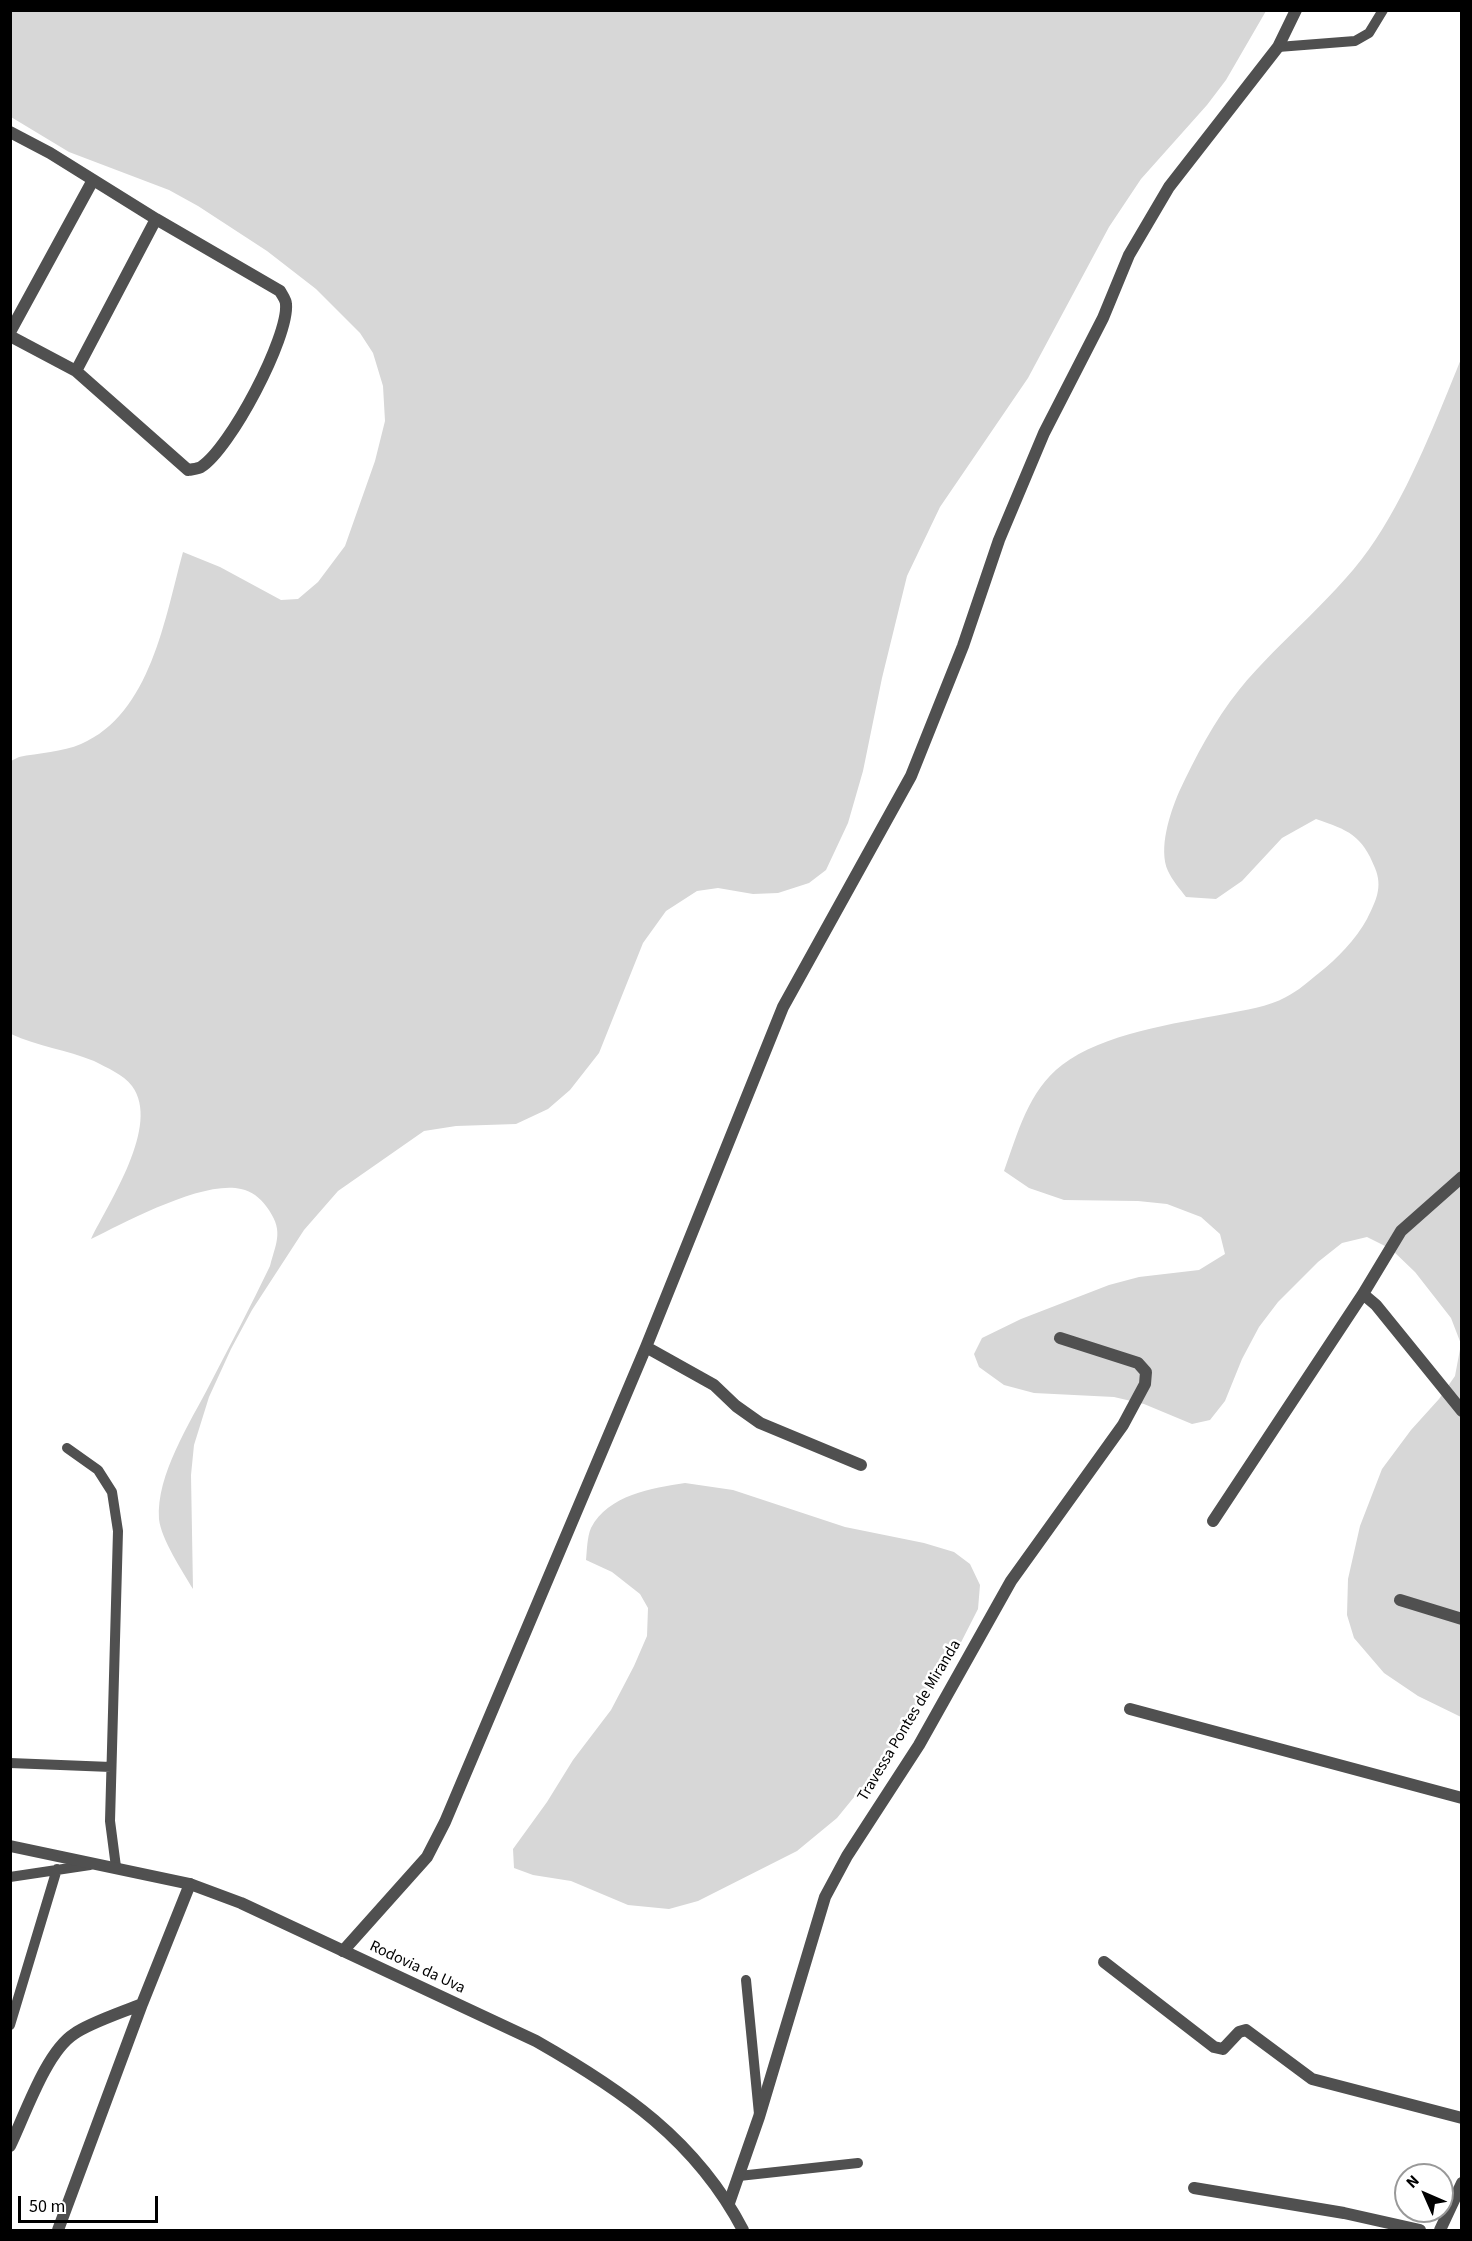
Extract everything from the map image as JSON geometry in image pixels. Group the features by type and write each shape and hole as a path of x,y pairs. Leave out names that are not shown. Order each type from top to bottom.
{"street":[{"path":"343,1951 427,1857 445,1822 646,1347 783,1007 911,776 963,646 999,540 1044,433 1103,318 1129,255 1169,187 1278,47 1296,10"},
{"path":"10,132 50,153 156,219 280,291 286,303 282,329 261,383 225,442 201,468 188,470 76,371 10,334 93,180"},
{"path":"76,371 156,219"},
{"path":"1213,1521 1363,1294 1401,1231 1461,1177"},
{"path":"1363,1294 1376,1305 1461,1411"},
{"name":"Travessa Pontes de Miranda","path":"729,2204 759,2117 825,1897 847,1856 919,1745 1011,1581 1123,1425 1145,1384 1146,1372 1138,1363 1060,1338"},
{"path":"646,1347 714,1385 736,1406 760,1423 861,1465"},
{"path":"1400,1600 1461,1619"},
{"path":"1130,1709 1461,1798"},
{"name":"Rodovia da Uva","path":"10,1846 190,1884 241,1903 536,2041 611,2086 642,2108 693,2156 729,2204 743,2230"},
{"path":"58,2230 142,2004 190,1884"},
{"path":"1104,1962 1214,2047 1223,2049 1239,2032 1246,2030 1312,2079 1461,2118"},
{"path":"10,2146 49,2063 60,2046 74,2033 142,2004"},
{"path":"1440,2230 1461,2183"},
{"path":"1194,2188 1344,2213 1420,2230"}],"lane":[{"path":"1278,47 1355,41 1369,33 1383,10"},
{"path":"67,1448 98,1470 112,1492 118,1531 110,1821 116,1867"},
{"path":"10,1763 111,1767"},
{"path":"10,1877 100,1864"},
{"path":"10,2025 57,1869"},
{"path":"746,1980 750,2044 759,2117"},
{"path":"739,2176 858,2163"}],"shaded area":[{"path":"11,10 1266,11 1226,80 1207,105 1141,179 1109,227 1028,378 940,507 907,576 882,678 863,771 848,823 826,870 809,883 778,893 753,894 718,888 697,891 666,911 643,943 599,1053 570,1090 548,1109 516,1124 456,1126 424,1131 338,1191 304,1230 252,1310 209,1397 194,1445 191,1475 193,1589 173,1555 161,1527 159,1519 163,1485 184,1432 270,1266 277,1242 277,1229 272,1214 255,1195 241,1189 225,1188 186,1196 144,1213 91,1239 120,1185 137,1142 140,1121 139,1102 128,1082 94,1061 11,1034 11,761 19,757 58,751 81,744 105,730 124,710 152,661 183,552 220,567 281,600 298,599 318,582 345,546 375,461 385,421 383,386 373,353 360,333 316,289 267,251 169,190 69,152 11,117"},
{"path":"1461,359 1461,1344 1451,1318 1415,1272 1391,1249 1367,1237 1342,1243 1318,1262 1278,1302 1259,1327 1242,1359 1225,1401 1210,1420 1192,1424 1144,1404 1114,1397 1034,1393 1004,1385 979,1367 974,1354 982,1338 1021,1319 1109,1285 1139,1277 1199,1270 1225,1254 1220,1234 1201,1217 1167,1204 1138,1201 1064,1200 1029,1188 1004,1171 1032,1100 1050,1075 1062,1065 1097,1045 1140,1031 1256,1008 1290,995 1333,961 1352,941 1367,919 1377,894 1377,875 1365,848 1353,835 1337,827 1316,819 1282,838 1242,881 1216,899 1186,897 1176,884 1165,862 1166,831 1185,779 1221,714 1255,671 1345,579 1376,539 1412,474"},
{"path":"1461,1344 1461,1717 1418,1696 1384,1673 1354,1638 1347,1615 1348,1579 1360,1526 1382,1469 1455,1376"},
{"path":"685,1483 733,1490 845,1527 924,1543 954,1552 970,1564 980,1585 978,1609 952,1660 868,1780 837,1818 797,1851 698,1901 669,1909 628,1905 571,1881 533,1875 514,1868 513,1849 547,1802 573,1760 611,1710 647,1636 648,1608 640,1594 612,1572 586,1560 591,1528 608,1508 632,1495"}]}
